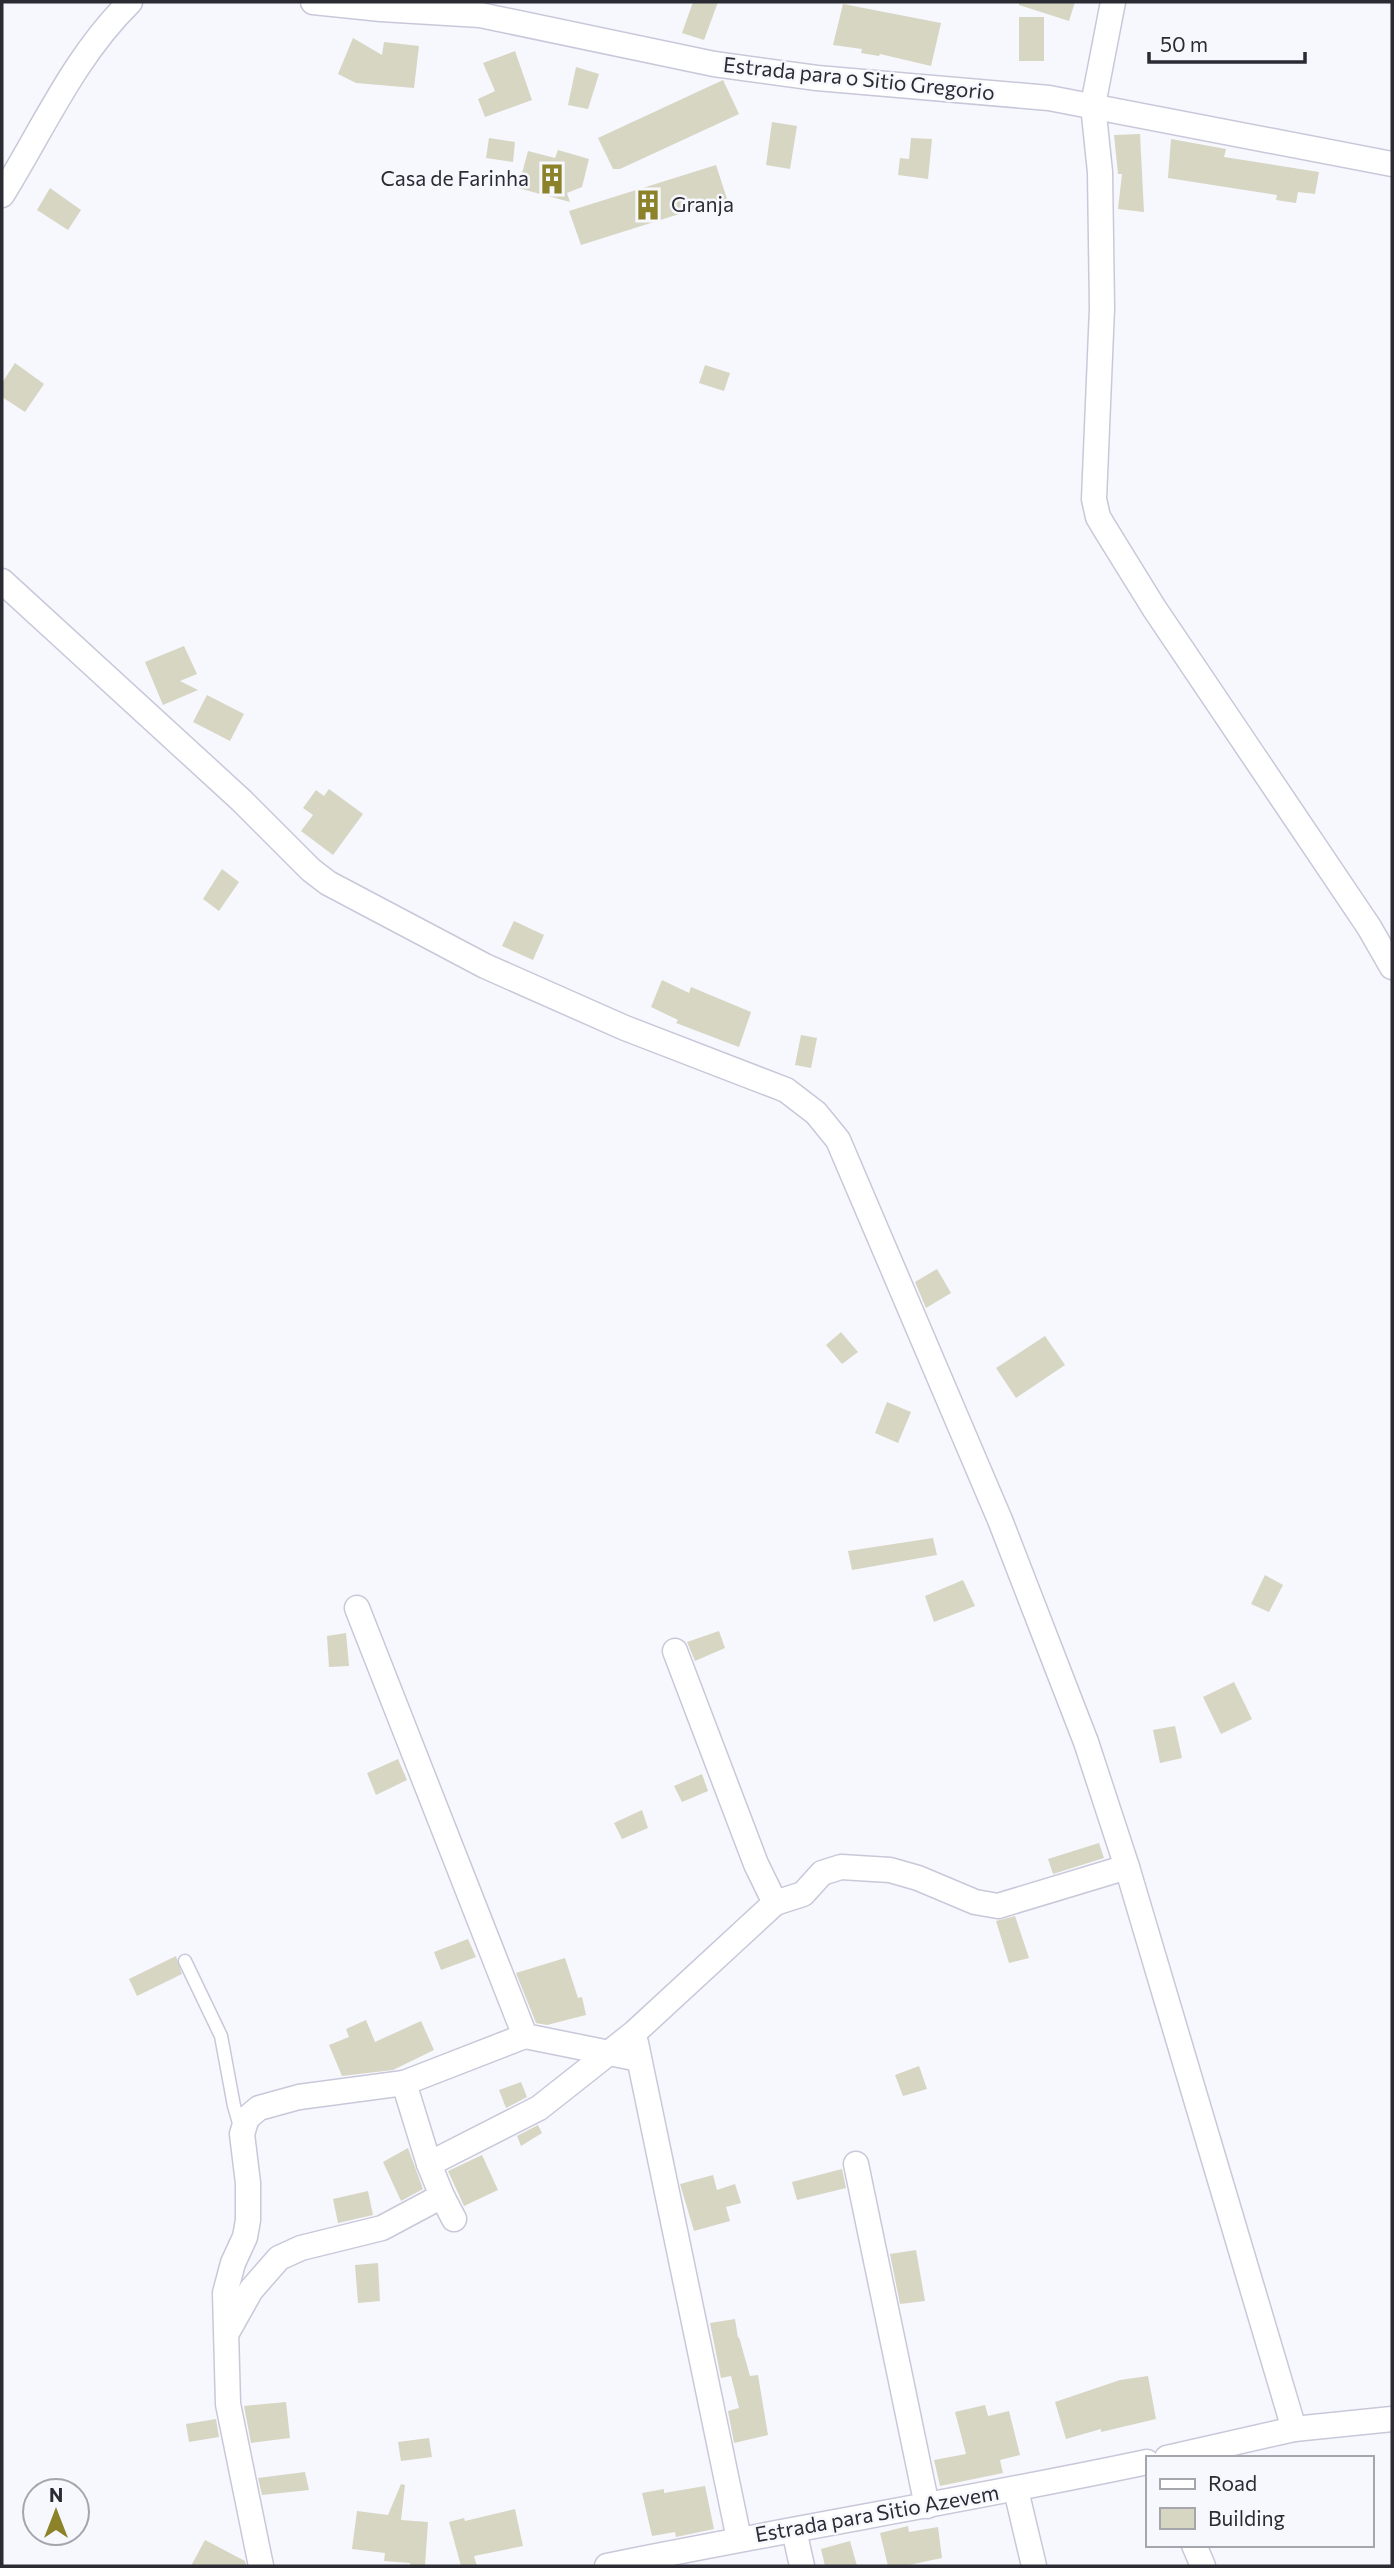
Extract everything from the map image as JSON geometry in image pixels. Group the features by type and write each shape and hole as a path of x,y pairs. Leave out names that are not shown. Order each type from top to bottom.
{"street":[{"path":"2,195 81,60 101,32 130,2"},
{"name":"Estrada para o Sitio Gregorio","path":"313,2 480,15 727,66 817,78 994,92 1093,105 1392,164"},
{"path":"1112,2 1093,105 1100,172 1102,308 1094,499 1098,517 1154,608 1369,927 1392,967"},
{"path":"2,582 328,883 498,972 625,1028 786,1090 816,1113 838,1140 1000,1520 1086,1742 1128,1867 1294,2429"},
{"path":"356,1608 525,2036"},
{"path":"675,1651 751,1853 775,1903"},
{"path":"429,2164 539,2108 634,2033 775,1903 803,1894 822,1873 841,1867 875,1868 918,1878 975,1902 998,1906 1128,1867"},
{"path":"634,2033 739,2539"},
{"path":"261,2566 228,2404 227,2284 245,2237 248,2220 248,2183 242,2134 247,2118 260,2108 299,2097 404,2083 525,2036 639,2059"},
{"path":"404,2083 429,2164 454,2219"},
{"path":"856,2164 927,2506"},
{"path":"227,2334 251,2290 279,2258 301,2248 382,2228 442,2196"},
{"path":"1176,2456 1294,2429 1392,2419"},
{"name":"Estrada para Sitio Azevem","path":"607,2566 739,2539 1016,2490 1146,2462"},
{"path":"1016,2490 1034,2566"},
{"path":"794,2530 802,2566"},
{"path":"1195,2547 1203,2566"}],"lane":[{"path":"185,1961 221,2036 242,2134"}],"building":[{"path":"693,2 718,2 704,40 682,33"},
{"path":"1019,2 1075,2 1069,21 1019,5"},
{"path":"843,4 941,23 931,66 880,54 861,53 862,49 833,45"},
{"path":"1019,17 1044,17 1044,61 1019,61"},
{"path":"353,38 382,55 384,42 419,46 414,88 356,83 338,74"},
{"path":"515,51 532,100 485,117 478,99 495,91 483,63"},
{"path":"576,67 599,74 588,109 568,105"},
{"name":"Granja","path":"723,80 739,114 620,169 613,169 598,138"},
{"path":"772,122 797,126 790,169 766,165"},
{"path":"1140,134 1144,212 1118,209 1122,174 1118,174 1114,135"},
{"path":"489,138 515,142 513,162 486,158"},
{"path":"911,138 932,139 928,179 898,175 900,158 909,159"},
{"path":"1171,139 1226,149 1224,157 1319,172 1315,194 1298,192 1296,203 1276,200 1277,195 1168,178"},
{"name":"Casa de Farinha","path":"558,150 589,159 582,187 567,193 570,202 518,188 528,151 555,158"},
{"name":"Granja","path":"716,165 727,199 581,245 569,211"},
{"path":"50,188 81,210 68,230 37,210"},
{"path":"15,363 44,384 25,412 2,397 2,383"},
{"path":"705,365 730,373 724,391 699,383"},
{"path":"184,646 197,674 180,681 198,690 163,705 145,662"},
{"path":"207,695 244,714 230,741 193,722"},
{"path":"329,789 363,814 333,855 301,831 313,815 303,808 316,790 324,796"},
{"path":"222,869 239,882 219,911 203,899"},
{"path":"514,921 544,935 533,960 502,946"},
{"path":"662,980 689,993 691,987 751,1012 739,1047 676,1023 678,1020 651,1007"},
{"path":"801,1035 817,1038 811,1068 795,1065"},
{"path":"937,1269 951,1293 926,1308 915,1282"},
{"path":"841,1332 858,1352 842,1364 826,1345"},
{"path":"1045,1336 1065,1365 1016,1398 996,1368"},
{"path":"887,1402 911,1412 898,1443 875,1433"},
{"path":"933,1538 937,1555 852,1570 848,1551"},
{"path":"1265,1575 1283,1585 1269,1612 1251,1604"},
{"path":"963,1580 975,1606 934,1622 925,1596"},
{"path":"719,1631 725,1648 695,1661 687,1642"},
{"path":"346,1633 349,1666 329,1667 327,1636"},
{"path":"1234,1682 1252,1719 1221,1734 1203,1697"},
{"path":"1175,1726 1182,1758 1160,1763 1153,1730"},
{"path":"398,1759 407,1780 376,1795 367,1773"},
{"path":"702,1774 708,1791 682,1802 674,1786"},
{"path":"642,1810 648,1828 622,1839 614,1823"},
{"path":"1099,1843 1104,1858 1053,1874 1048,1859"},
{"path":"1015,1916 1029,1958 1009,1963 996,1921"},
{"path":"468,1939 476,1957 441,1970 434,1952"},
{"path":"176,1956 182,1974 137,1996 129,1979"},
{"path":"565,1958 578,1998 582,1997 586,2015 547,2025 536,2023 516,1973"},
{"path":"366,2020 375,2042 421,2021 434,2050 393,2070 342,2076 329,2045 349,2037 346,2029"},
{"path":"919,2066 927,2089 903,2096 895,2075"},
{"path":"521,2082 527,2097 506,2108 499,2090"},
{"path":"538,2125 542,2133 521,2146 517,2136"},
{"path":"408,2148 423,2189 401,2201 383,2162"},
{"path":"482,2155 498,2190 464,2206 448,2171"},
{"path":"842,2169 846,2188 797,2200 792,2182"},
{"path":"713,2175 717,2190 735,2184 741,2203 726,2207 730,2221 694,2231 680,2184"},
{"path":"368,2191 373,2215 338,2223 333,2199"},
{"path":"916,2250 925,2301 900,2304 890,2254"},
{"path":"378,2263 380,2301 358,2303 355,2265"},
{"path":"735,2319 750,2376 758,2375 768,2435 734,2443 728,2411 739,2408 731,2376 721,2378 710,2323"},
{"path":"1148,2376 1156,2419 1101,2432 1101,2429 1066,2439 1055,2402 1120,2380"},
{"path":"286,2402 290,2438 251,2443 244,2406"},
{"path":"985,2405 988,2416 1009,2411 1020,2455 1000,2460 1003,2473 940,2486 934,2460 966,2454 955,2412"},
{"path":"216,2419 219,2437 189,2442 186,2424"},
{"path":"429,2438 432,2457 401,2461 398,2442"},
{"path":"305,2472 309,2490 262,2495 258,2478"},
{"path":"401,2484 405,2485 401,2520 428,2522 425,2566 384,2561 385,2553 352,2549 357,2511 388,2515"},
{"path":"705,2486 714,2529 676,2537 675,2532 652,2536 642,2493 664,2489 664,2493"},
{"path":"515,2509 523,2546 474,2556 477,2566 461,2566 449,2522 464,2518 465,2521"},
{"path":"908,2526 909,2532 938,2527 942,2558 904,2566 888,2566 880,2533"},
{"path":"205,2540 245,2561 246,2566 191,2566"},
{"path":"850,2541 857,2566 825,2566 821,2549"}],"place":[{"name":"Casa de Farinha","path":"552,179"},
{"name":"Granja","path":"648,205"}]}
